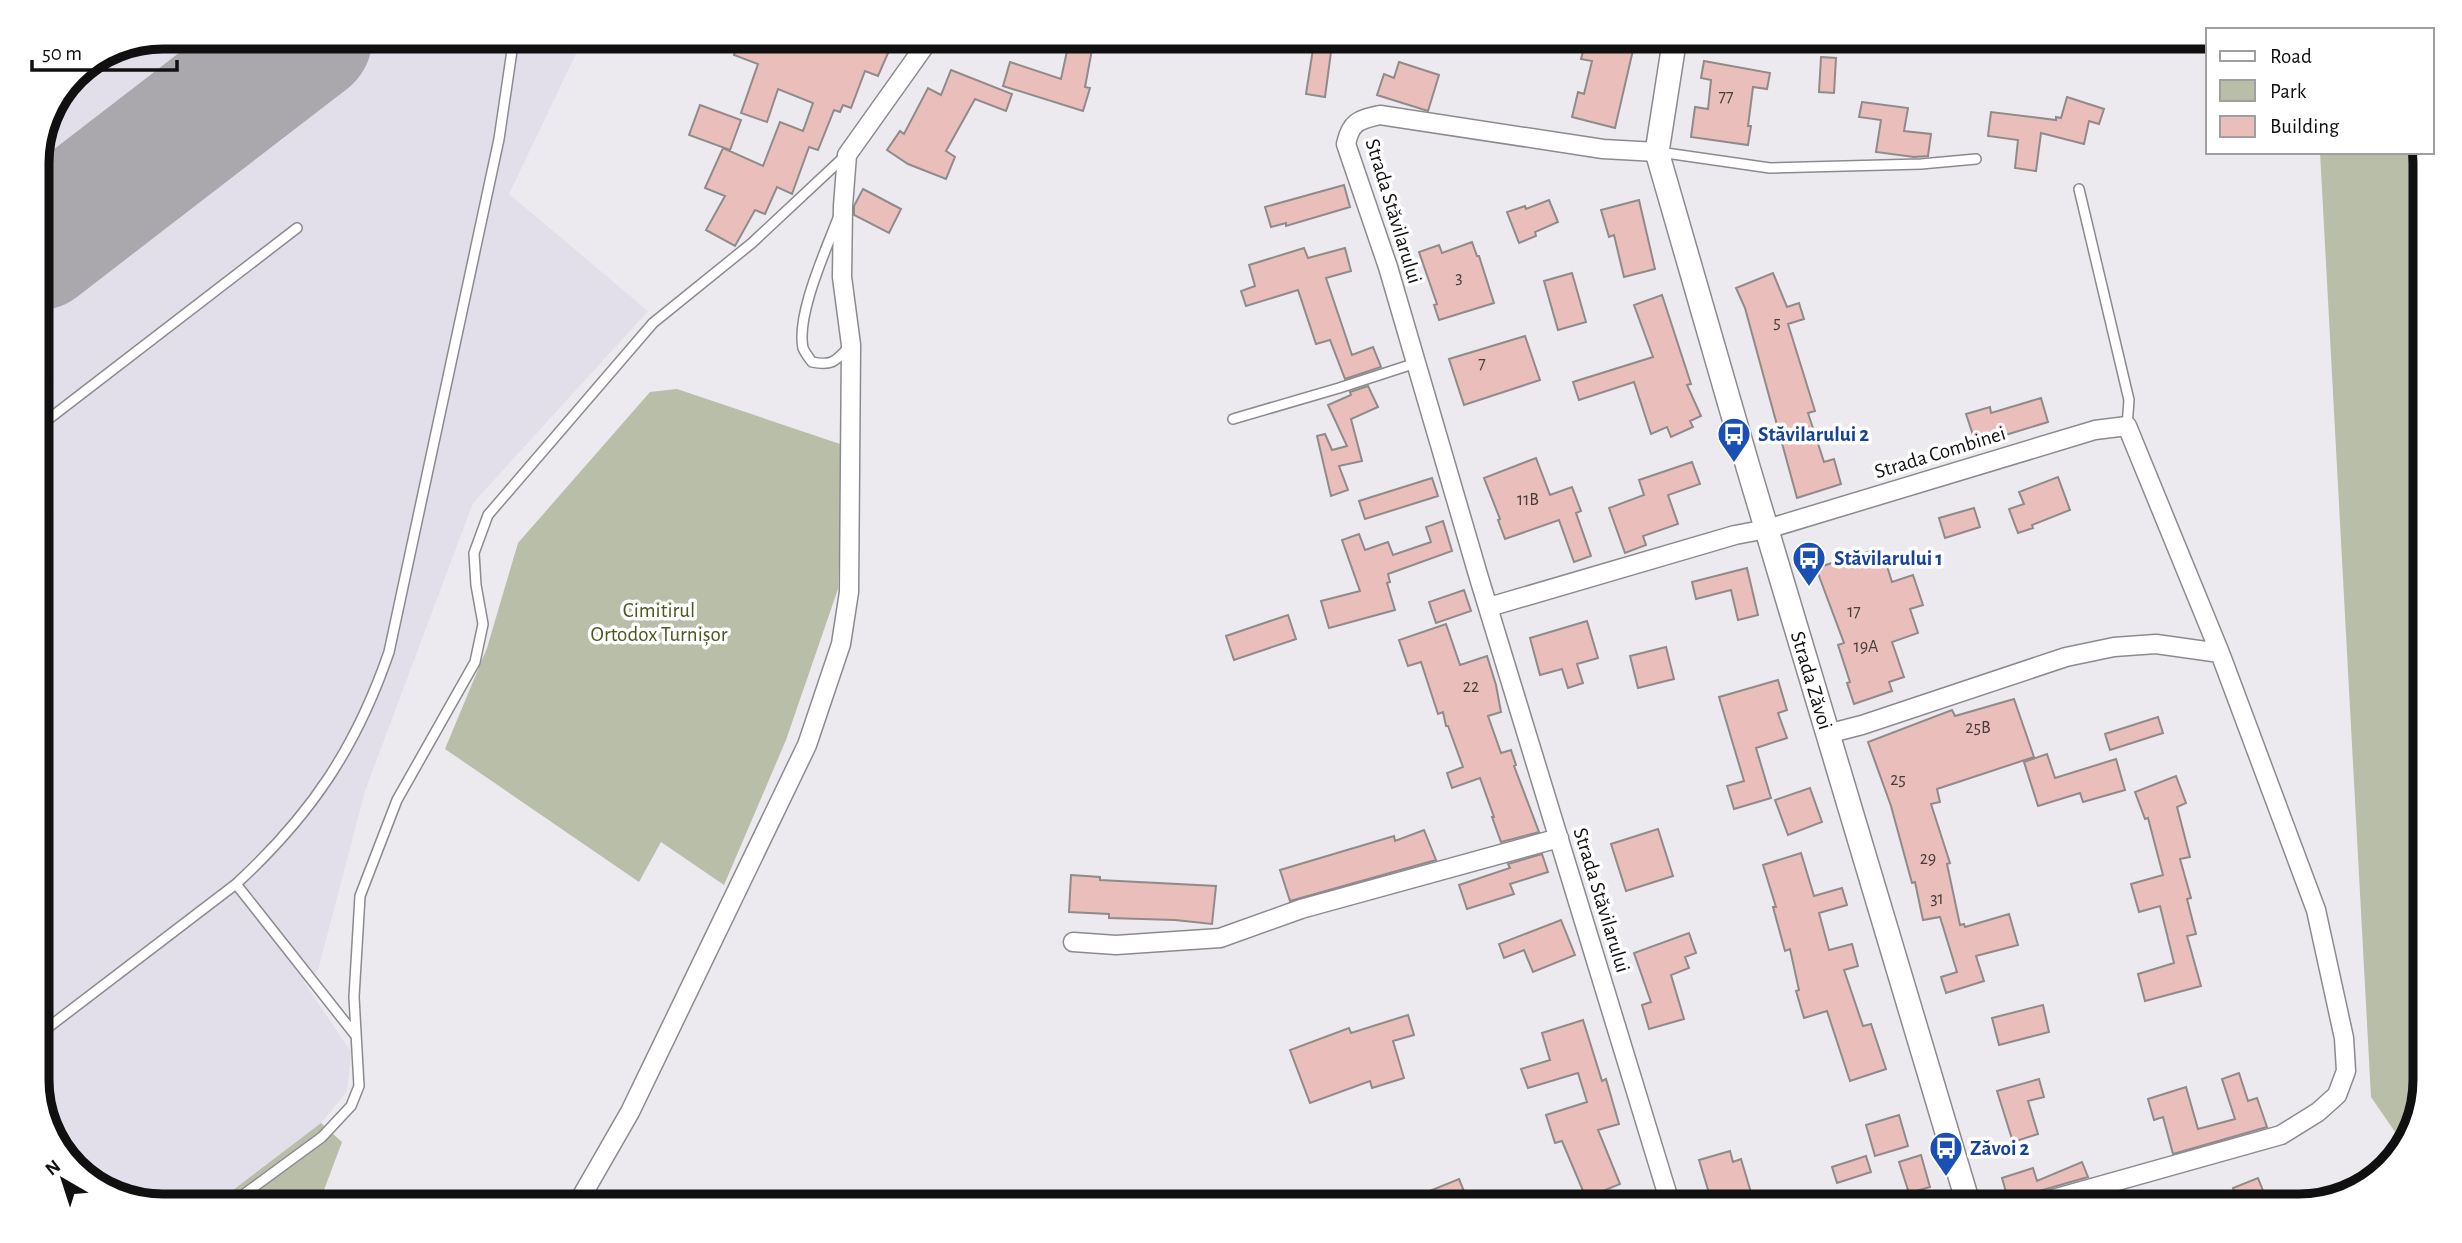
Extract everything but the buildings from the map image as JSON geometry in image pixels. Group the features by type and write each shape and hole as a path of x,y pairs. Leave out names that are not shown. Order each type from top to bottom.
{"street":[{"path":"583,1194 630,1112 807,746 841,643 849,592 851,345 842,277 847,155 922,49"},
{"path":"1657,152 1673,49"},
{"name":"Strada Stăvilarului","path":"1657,152 1603,149 1380,115 1360,120 1349,130 1346,144 1388,267 1667,1194"},
{"name":"Strada Zăvoi","path":"1657,152 1827,734 1965,1194"},
{"path":"2071,1194 2281,1135 2318,1112 2337,1095 2346,1071 2344,1038 2316,910 2220,653 2127,426"},
{"name":"Strada Combinei","path":"1767,529 2095,430 2127,426"},
{"path":"1489,607 1735,535 1767,529"},
{"path":"1827,734 1862,725 2066,657 2090,652 2156,644 2220,653"},
{"path":"1073,942 1116,945 1220,938 1301,909 1559,838"}],"lane":[{"path":"49,1027 236,884 260,862 321,791 351,743 375,693 389,652 499,139 512,49"},
{"path":"1657,152 1770,168 1921,164 1976,159"},
{"path":"244,1194 322,1137 351,1106 359,1086 354,997 360,896 397,800 475,662 483,624 474,553 488,515 527,473 653,323 752,243 847,155"},
{"path":"2079,189 2129,400 2127,426"},
{"path":"843,206 817,272 803,322 804,349 812,362 825,365 836,360 851,345"},
{"path":"49,419 297,228"},
{"path":"1233,419 1416,363"},
{"path":"236,884 357,1037"}],"shaded area":[{"path":"578,49 509,194 648,311 473,503 365,791 318,970 304,982 351,1052 347,1091 321,1123 228,1194 149,1193 113,1182 98,1174 98,1145 70,1145 55,1116 49,1087 49,156 53,134 68,100 83,83 100,68 141,51"}],"green space":[{"path":"2320,154 2413,156 2413,1080 2411,1102 2398,1136 2371,1097"},
{"name":"Cimitirul Ortodox Turnișor","path":"677,389 843,445 838,589 786,740 724,885 661,842 639,882 445,749 487,648 518,543 650,392"},
{"path":"321,1123 342,1142 322,1194 228,1194"}],"runway":[{"path":"49,236 291,49"}],"place":[{"name":"Stăvilarului 2","path":"1734,464"},
{"name":"Stăvilarului 1","path":"1809,588"},
{"name":"Zăvoi 2","path":"1946,1178"}]}
